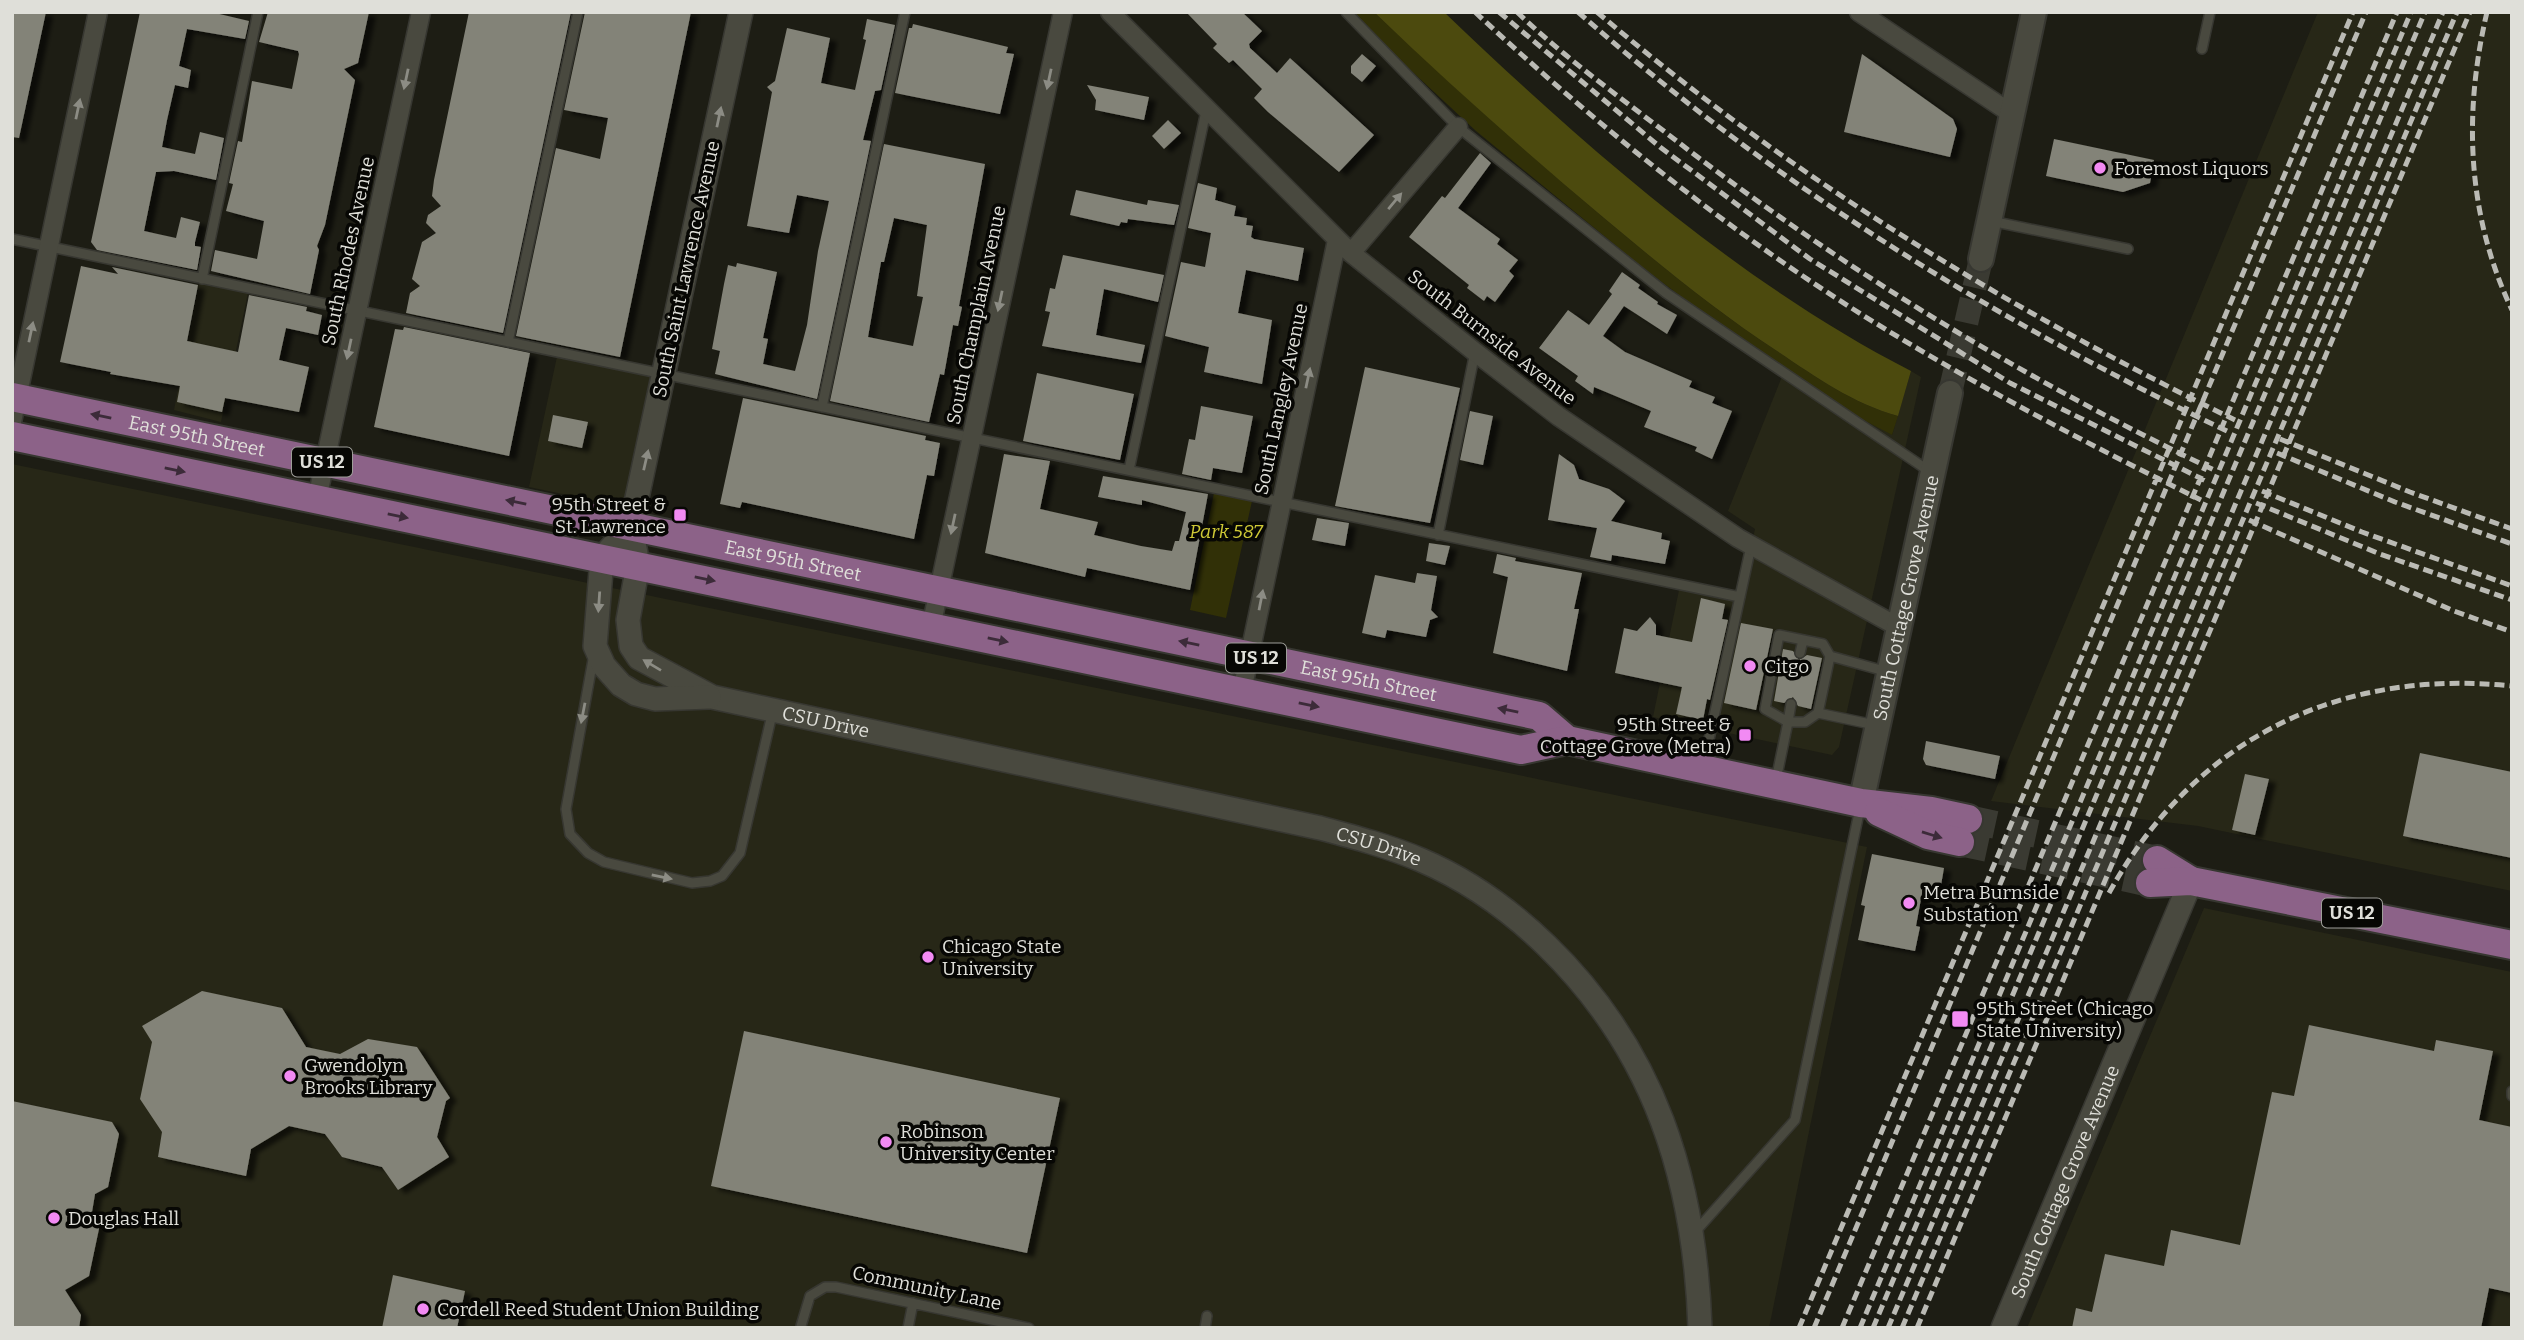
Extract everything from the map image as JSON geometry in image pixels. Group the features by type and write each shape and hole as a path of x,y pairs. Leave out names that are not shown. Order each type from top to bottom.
{"main road":[{"path":"1981,258 2034,12"},
{"name":"South Cottage Grove Avenue","path":"1861,803 1950,393"},
{"name":"East 95th Street","path":"14,406 325,462 1539,716 1567,740"},
{"name":"East 95th Street","path":"12,436 1521,750 1567,740 1861,803 1928,835 1964,831"},
{"name":"US 12","path":"2153,872 2512,945"}],"street":[{"path":"14,406 98,12"},
{"name":"South Rhodes Avenue","path":"317,499 421,12"},
{"name":"South Saint Lawrence Avenue","path":"631,526 741,12"},
{"name":"South Champlain Avenue","path":"931,627 1063,12"},
{"name":"South Burnside Avenue","path":"1110,12 1337,240 1475,352 1558,416 1751,546 1900,628"},
{"path":"1859,12 2012,114"},
{"path":"1351,253 1458,127"},
{"name":"South Langley Avenue","path":"1242,691 1337,240"},
{"path":"631,526 602,558 596,646 612,676 636,694 655,699 712,697"},
{"path":"631,526 638,565 628,620 631,646 639,658 712,697"},
{"name":"CSU Drive","path":"712,697 1320,828 1382,845 1466,883 1503,907 1573,971 1628,1046 1652,1091 1668,1132 1692,1235 1700,1328"},
{"name":"South Cottage Grove Avenue","path":"2003,1328 2191,881"}],"lane":[{"path":"202,279 257,12"},
{"path":"508,342 578,12"},
{"path":"822,407 905,12"},
{"path":"1346,12 1458,127 1666,293 1933,474"},
{"path":"2202,49 2210,12"},
{"path":"1129,470 1206,111"},
{"path":"1989,221 2128,249"},
{"path":"12,239 1740,597"},
{"path":"1438,535 1475,352"},
{"path":"1703,769 1751,546"},
{"path":"1779,635 1824,645 1830,656 1818,713 1805,722 1788,722 1765,709 1779,635"},
{"path":"1800,653 1802,640"},
{"path":"596,646 566,809 570,834 588,853 604,862 692,883 710,881 732,867 740,853 773,710"},
{"path":"1830,656 1890,672"},
{"path":"1775,785 1791,705"},
{"path":"1818,713 1878,726"},
{"path":"1692,1235 1795,1120 1861,803"},
{"name":"Community Lane","path":"801,1326 810,1296 825,1287 1029,1328"},
{"path":"908,1328 913,1303"},
{"path":"1205,1328 1207,1316"}],"shaded area":[{"path":"1374,12 1444,12 1607,161 1724,254 1847,336 1911,371 1898,416 1865,404 1820,380 1754,336 1689,287 1516,143"},
{"path":"2318,12 2512,12 2512,891 2198,826 1991,801"},
{"path":"200,278 249,288 221,422 174,410"},
{"path":"558,352 651,372 625,502 620,506 529,487"},
{"path":"1785,369 1892,435 1911,371 1921,377 1839,747 1832,755 1653,717 1680,585 1740,597 1755,529 1728,511"},
{"name":"Chicago State University","path":"12,464 1867,847 1769,1328 12,1328"},
{"path":"2204,908 2512,972 2512,1328 2027,1328"}],"green space":[{"path":"1348,12 1374,12 1487,117 1575,193 1732,320 1835,388 1865,404 1898,416 1892,435 1847,411 1708,317 1642,267 1476,131"},
{"name":"Park 587","path":"1214,493 1252,501 1226,618 1190,610"}],"building":[{"path":"12,12 46,12 19,138 12,137"},
{"path":"140,12 211,12 249,21 245,39 187,29 179,66 191,70 188,88 175,85 167,120 162,147 195,154 200,132 224,138 216,180 174,171 156,172 144,231 176,238 181,217 200,222 195,242 195,246 201,247 197,270 97,250 91,242"},
{"path":"268,12 369,12 358,63 344,69 355,80 325,225 317,246 319,250 310,294 211,271 215,250 257,259 264,221 226,211 233,184 229,183 238,141 242,142 252,81 292,89 298,51 259,42"},
{"path":"469,12 571,12 503,333 406,313 410,293 420,286 412,279 422,242 436,233 426,223 428,215 441,206 432,196 434,180"},
{"path":"585,12 691,12 620,357 516,336 556,148 600,159 608,118 564,110"},
{"path":"1186,12 1242,12 1262,31 1249,44 1250,48 1277,73 1290,58 1374,135 1339,172 1254,98 1262,89 1233,60 1229,63 1213,48 1217,44"},
{"path":"867,19 895,25 881,90 875,91 863,140 871,141 817,399 715,374 720,351 712,349 724,284 728,265 736,267 737,263 777,272 763,338 768,339 763,364 795,371 807,325 829,201 797,195 789,233 747,226 772,92 767,87 775,81 787,28 830,38 821,83 855,90 866,40 863,39"},
{"path":"913,24 1008,47 1006,53 1014,54 1000,114 895,93 909,28 912,28"},
{"path":"1362,54 1376,66 1362,82 1351,73 1351,66"},
{"path":"1862,54 1953,119 1957,129 1950,157 1844,132"},
{"path":"1087,85 1149,97 1144,120 1095,110 1096,100"},
{"path":"1168,120 1181,133 1164,149 1152,136"},
{"name":"Foremost Liquors","path":"2054,139 2154,160 2150,183 2123,192 2046,176"},
{"path":"884,144 985,164 959,306 962,307 958,326 953,325 944,375 940,374 929,422 830,401","holes":["894,218 927,225 917,296 923,297 913,346 868,337 881,262 884,262"]},
{"path":"1480,153 1491,163 1458,208 1500,239 1497,244 1518,260 1509,271 1514,276 1495,302 1487,296 1484,301 1467,288 1469,285 1409,237 1442,196 1445,198"},
{"path":"1198,183 1217,188 1215,200 1236,206 1234,216 1247,218 1246,225 1253,226 1251,237 1254,239 1304,248 1298,281 1246,270 1238,313 1272,320 1262,384 1204,372 1209,347 1165,336 1181,262 1205,267 1211,233 1188,228"},
{"path":"1076,190 1147,205 1148,200 1179,205 1174,225 1128,219 1127,223 1121,222 1119,226 1070,215"},
{"path":"1063,255 1164,275 1158,302 1104,289 1096,335 1145,345 1141,363 1042,346 1050,312 1045,311 1050,288 1055,289"},
{"path":"81,266 118,274 112,267 198,285 187,341 238,352 249,295 307,307 306,311 322,315 318,335 286,328 279,360 309,367 299,412 225,398 222,412 177,402 180,386 60,362"},
{"path":"1622,272 1640,285 1638,288 1658,302 1657,304 1677,315 1667,334 1624,306 1603,336 1625,352 1692,381 1689,387 1715,397 1712,403 1732,411 1712,459 1695,451 1697,447 1644,427 1651,411 1594,387 1593,394 1575,381 1578,376 1539,348 1568,310 1589,325 1612,294 1609,291"},
{"path":"404,327 530,353 509,456 374,427 395,329 403,330"},
{"path":"1365,367 1460,388 1430,523 1335,506"},
{"path":"1037,373 1134,394 1120,460 1023,441"},
{"path":"743,398 926,436 925,440 940,443 934,476 927,475 914,539 742,502 740,508 720,504"},
{"path":"1201,406 1253,416 1242,473 1213,468 1211,480 1182,474 1189,439 1195,440"},
{"path":"1470,411 1493,416 1483,465 1460,460"},
{"path":"553,415 588,422 582,448 548,441"},
{"path":"1004,454 1050,461 1040,509 1098,522 1094,535 1141,546 1172,551 1175,541 1179,541 1186,512 1142,500 1142,505 1098,497 1103,476 1208,494 1190,590 1087,568 1085,577 985,553"},
{"path":"1559,454 1574,465 1579,479 1609,489 1625,501 1611,521 1662,533 1661,539 1670,541 1665,564 1612,555 1611,561 1590,557 1597,528 1548,520"},
{"path":"1317,518 1349,523 1345,546 1312,540"},
{"path":"1429,543 1450,546 1445,565 1426,561"},
{"path":"1497,554 1516,558 1515,561 1582,573 1574,609 1579,609 1567,671 1493,653 1508,577 1493,573"},
{"path":"1417,573 1437,576 1431,610 1438,617 1430,620 1426,637 1387,630 1385,638 1362,633 1375,575 1415,583"},
{"path":"1701,598 1725,604 1722,619 1728,620 1703,720 1676,714 1682,687 1615,673 1624,628 1637,631 1650,617 1656,625 1656,635 1692,642"},
{"name":"Citgo","path":"1741,623 1773,629 1756,710 1724,703"},
{"name":"Citgo","path":"1783,649 1793,651 1799,660 1807,655 1822,658 1811,709 1798,706 1793,697 1784,703 1774,701"},
{"path":"1926,741 2000,756 1995,779 1926,765 1923,759"},
{"path":"2420,753 2512,772 2512,858 2403,836"},
{"path":"2245,774 2269,779 2255,835 2232,830"},
{"name":"Metra Burnside Substation","path":"1872,854 1944,868 1940,891 1923,888 1916,926 1920,927 1915,951 1858,940 1865,906 1861,905"},
{"name":"Gwendolyn Brooks Library","path":"202,991 282,1008 306,1047 340,1054 368,1039 417,1047 450,1098 446,1101 437,1137 449,1157 398,1190 382,1167 342,1157 325,1134 289,1126 251,1149 246,1176 158,1157 162,1132 140,1099 152,1042 142,1026"},
{"path":"2309,1025 2434,1051 2436,1040 2493,1051 2479,1120 2512,1127 2512,1293 2489,1288 2481,1328 2072,1328 2076,1308 2092,1312 2105,1254 2164,1266 2171,1230 2240,1245 2272,1092 2294,1096"},
{"name":"Robinson University Center","path":"744,1031 1060,1098 1027,1253 711,1186"},
{"name":"Douglas Hall","path":"12,1101 112,1122 119,1134 108,1187 95,1194 92,1212 100,1224 89,1276 65,1290 81,1315 79,1328 12,1328"},
{"name":"Cordell Reed Student Union Building","path":"393,1275 465,1291 457,1328 382,1328"}],"tunnel":[{"path":"1950,393 1981,259"},
{"path":"1968,819 2157,860"},
{"path":"1960,842 2150,883"}],"railway":[{"path":"1475,12 1564,92 1657,169 1753,242 1803,276 1895,335 1981,385 2201,500"},
{"path":"1499,12 1660,147 1810,259 2010,383 2208,482"},
{"path":"1517,12 1589,74 1730,181 1862,273 1999,357 2214,470"},
{"path":"1578,12 1652,75 1729,134 1888,244 2056,343 2229,432"},
{"path":"1597,12 1748,131 1903,236 2065,332 2235,420"},
{"path":"1799,1328 2353,12"},
{"path":"1814,1328 2366,12"},
{"path":"1842,1328 2397,12"},
{"path":"1860,1328 2411,12"},
{"path":"1873,1328 2425,12"},
{"path":"1888,1328 2443,12"},
{"path":"1902,1328 2457,12"},
{"path":"1917,1328 2470,12"},
{"path":"2487,12 2474,88 2474,164 2486,238 2512,310"},
{"path":"2280,439 2410,492 2512,529"},
{"path":"2277,453 2395,502 2512,544"},
{"path":"2262,491 2362,532 2512,586"},
{"path":"2256,503 2380,554 2512,600"},
{"path":"2249,520 2454,611 2512,632"},
{"path":"2109,893 2144,839 2183,793 2228,755 2278,725 2331,703 2388,689 2448,683 2512,686"}],"place":[{"name":"Foremost Liquors","path":"2100,168"},
{"name":"95th Street & St. Lawrence","path":"680,515"},
{"name":"Citgo","path":"1750,666"},
{"name":"95th Street & Cottage Grove (Metra)","path":"1745,735"},
{"name":"Metra Burnside Substation","path":"1909,903"},
{"name":"Chicago State University","path":"928,957"},
{"name":"95th Street (Chicago State University)","path":"1960,1019"},
{"name":"Gwendolyn Brooks Library","path":"290,1076"},
{"name":"Robinson University Center","path":"886,1142"},
{"name":"Douglas Hall","path":"54,1218"},
{"name":"Cordell Reed Student Union Building","path":"423,1309"}]}
